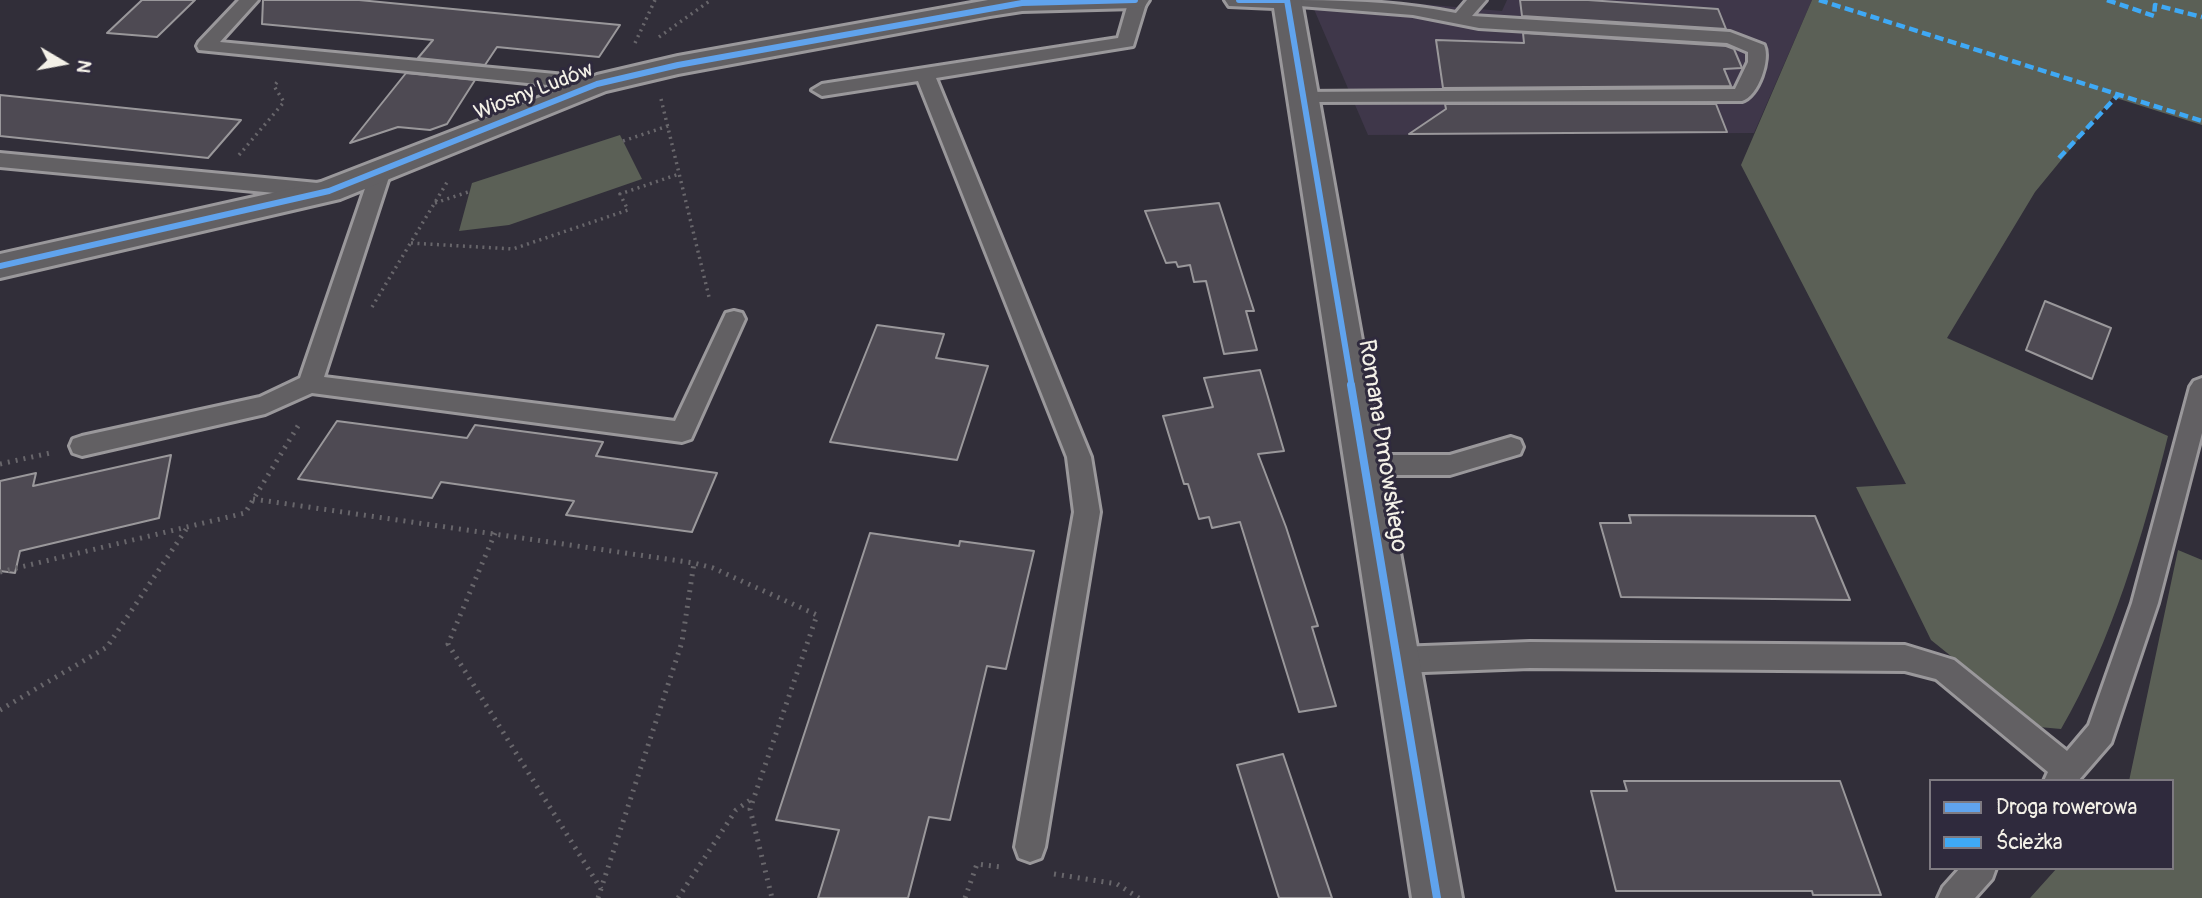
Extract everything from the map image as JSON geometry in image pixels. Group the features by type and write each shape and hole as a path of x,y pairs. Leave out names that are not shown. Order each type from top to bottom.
{"street":[{"name":"Wiosny Ludów","path":"0,266 329,191 597,85 645,62 1022,2 1137,0"},
{"path":"1240,0 1287,0"},
{"name":"Romana Dmowskiego","path":"1287,0 1437,898"}],"lane":[{"path":"249,0 206,47 597,85"},
{"path":"822,90 1126,42 1137,0"},
{"path":"1287,0 1413,10 1479,23 1730,38 1757,49 1756,62 1742,95 1305,96"},
{"path":"1460,19 1477,0"},
{"path":"925,74 1079,457 1087,512 1028,859"},
{"path":"0,160 329,191"},
{"path":"310,384 381,170"},
{"path":"82,446 265,405 310,384 682,432 734,319"},
{"path":"1398,660 1530,655 1905,658 1944,668 2064,775 2101,733 2145,603 2202,387"},
{"path":"1366,465 1450,465 1511,447"},
{"path":"1954,898 1978,870"}],"path":[{"path":"655,0 634,45 645,62 668,127 709,300 734,319"},
{"path":"657,38 711,0"},
{"path":"218,180 284,102 274,86 300,56"},
{"path":"622,141 668,127"},
{"path":"371,309 469,147 472,134"},
{"path":"411,243 513,249 628,210 620,194 679,174"},
{"path":"435,202 471,191"},
{"path":"0,572 245,513 300,424 310,384"},
{"path":"0,464 82,446"},
{"path":"253,499 694,563 713,568 817,615 750,809 772,898"},
{"path":"0,710 107,647 187,527"},
{"path":"495,533 448,644 601,889"},
{"path":"598,898 682,642 694,563"},
{"path":"678,898 736,810 754,798"},
{"path":"965,898 977,864 1028,859 1117,884 1139,898"}],"shaded area":[{"path":"1310,0 1375,0 1502,11 1507,0 1812,0 1754,133 1368,135"},
{"path":"1812,0 2202,0 2202,125 2113,97 2035,192 1947,338 2168,436 2124,587 2095,661 2061,729 2039,727 1931,640 1856,487 1906,484 1741,165"},
{"path":"620,135 642,179 509,225 459,231 472,183"},
{"path":"2178,550 2202,560 2202,898 2030,898 2055,870 2174,870 2174,779 2129,779"}],"building":[{"path":"142,0 195,0 157,37 107,33"},
{"path":"263,0 359,0 620,25 599,57 497,47 485,65 418,58 433,40 262,24"},
{"path":"1520,0 1588,0 1718,9 1726,29 1522,16"},
{"path":"1523,33 1726,46 1734,49 1742,68 1724,69 1731,86 1443,88 1436,40 1524,43"},
{"path":"406,73 475,80 447,124 430,130 398,127 350,143"},
{"path":"0,95 241,120 208,158 0,136"},
{"path":"1445,104 1716,104 1727,132 1409,134 1446,109"},
{"path":"1219,203 1254,311 1246,311 1257,350 1224,354 1206,281 1194,282 1190,265 1178,267 1176,262 1166,263 1145,211"},
{"path":"2045,301 2111,328 2092,379 2026,350"},
{"path":"877,325 944,334 936,358 988,366 957,460 830,442"},
{"path":"1260,370 1284,451 1258,454 1286,527 1318,626 1312,627 1336,706 1299,712 1240,522 1212,528 1209,517 1199,519 1188,484 1184,484 1163,416 1213,407 1204,378"},
{"path":"337,421 467,438 475,425 603,442 596,456 717,473 692,532 566,515 574,501 441,482 432,498 298,479"},
{"path":"171,455 159,518 20,551 15,573 0,571 0,481 36,473 33,486"},
{"path":"1629,515 1815,516 1850,600 1621,597 1600,523 1631,523"},
{"path":"870,533 959,546 960,541 1034,551 1006,669 987,666 950,820 929,817 908,898 818,898 839,830 776,820"},
{"path":"1283,754 1332,898 1279,898 1237,765"},
{"path":"1624,781 1840,781 1881,895 1813,895 1812,891 1616,891 1591,791 1627,791"}],"marked path":[{"path":"1819,0 2202,121"},
{"path":"2107,0 2154,16 2155,5 2202,17"},
{"path":"2059,158 2118,95"}],"cycle path":[{"path":"0,266 329,191 597,84 678,65 1022,3 1135,0"},
{"path":"1239,0 1287,0 1437,898"}]}
